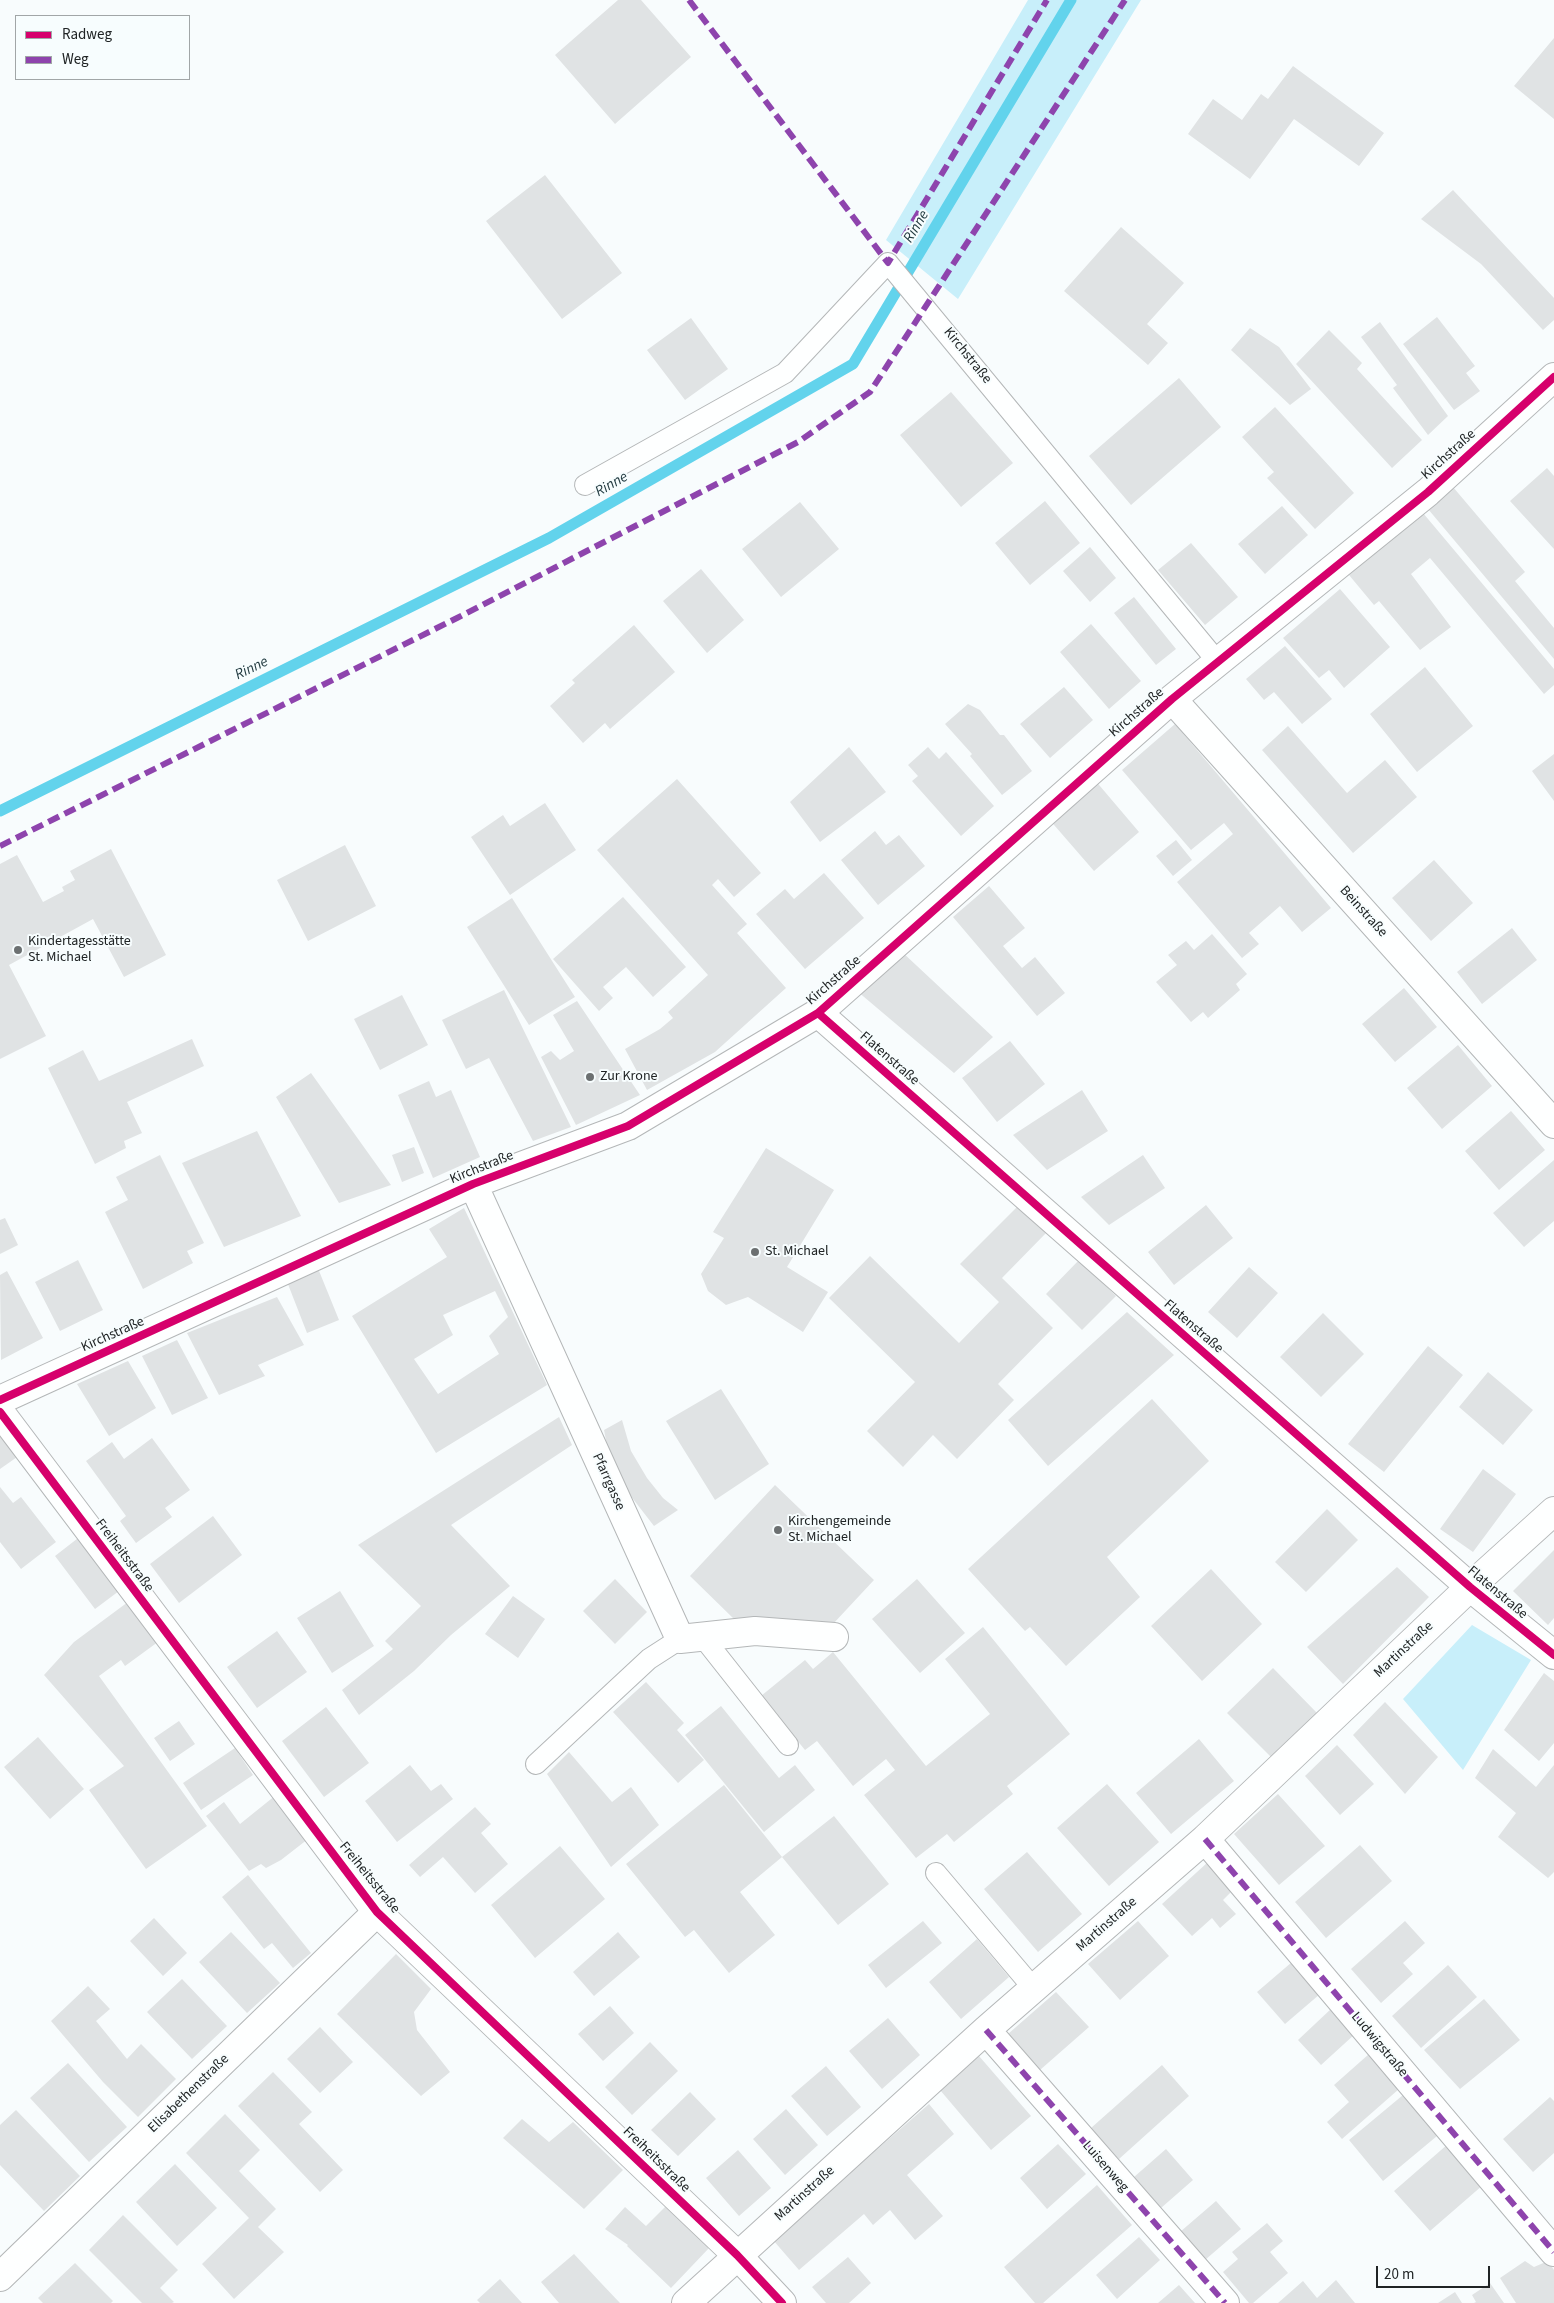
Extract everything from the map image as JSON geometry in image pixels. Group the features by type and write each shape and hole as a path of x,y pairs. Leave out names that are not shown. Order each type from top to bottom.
{"street":[{"name":"Kirchstraße","path":"0,1400 473,1184 628,1126 818,1014 1172,699 1428,492 1554,378"},
{"name":"Beinstraße","path":"1172,699 1554,1124"},
{"name":"Flatenstraße","path":"818,1014 1470,1587 1554,1655"},
{"name":"Pfarrgasse","path":"473,1184 691,1638"},
{"name":"Freiheitsstraße","path":"0,1412 377,1912 737,2255 782,2303"},
{"name":"Martinstraße","path":"686,2303 986,2030 1205,1839 1470,1587 1554,1511"},
{"path":"691,1638 755,1631 834,1637"},
{"name":"Ludwigstraße","path":"1205,1839 1554,2252"},
{"name":"Elisabethenstraße","path":"0,2277 377,1912"},
{"name":"Luisenweg","path":"986,2030 1224,2303"}],"lane":[{"name":"Kirchstraße","path":"585,485 785,373 888,262 1217,661"},
{"path":"536,1764 649,1659 691,1638 788,1745"},
{"path":"936,1873 1034,1989"}],"shaded area":[{"path":"1028,0 1141,0 958,299 886,240"},
{"path":"1472,1625 1531,1660 1463,1770 1403,1699"}],"building":[{"path":"618,0 641,0 691,57 615,124 555,55"},
{"path":"1554,38 1554,119 1514,86"},
{"path":"1293,66 1384,133 1359,166 1294,119 1250,179 1188,134 1213,99 1242,120 1261,94 1268,99"},
{"path":"545,175 622,273 562,319 486,221"},
{"path":"1453,190 1554,298 1554,320 1543,330 1481,264 1421,219"},
{"path":"1121,227 1184,283 1147,324 1168,343 1148,365 1064,291"},
{"path":"1437,317 1475,366 1466,373 1480,391 1454,410 1403,344"},
{"path":"691,318 728,369 685,400 647,350"},
{"path":"1380,322 1448,416 1428,435 1393,388 1397,385 1361,337"},
{"path":"1250,328 1279,347 1311,389 1290,405 1231,350"},
{"path":"1329,330 1362,363 1357,369 1422,440 1392,468 1296,364"},
{"path":"1179,378 1221,427 1131,505 1089,456"},
{"path":"951,392 1013,463 961,507 900,435"},
{"path":"1275,407 1354,493 1315,529 1267,478 1274,472 1242,437"},
{"path":"1547,468 1554,476 1554,549 1510,501"},
{"path":"1453,487 1525,572 1515,581 1554,628 1554,659 1428,509"},
{"path":"1045,501 1080,543 1030,585 995,543"},
{"path":"800,502 839,549 781,597 742,549"},
{"path":"1282,506 1308,535 1265,574 1238,544"},
{"path":"1423,513 1554,669 1554,685 1544,694 1430,558 1411,574 1451,627 1420,650 1379,601 1374,605 1349,575"},
{"path":"1191,543 1238,597 1205,625 1158,570"},
{"path":"1090,547 1116,578 1090,602 1063,571"},
{"path":"701,569 744,620 707,653 663,601"},
{"path":"1340,589 1390,647 1344,688 1329,670 1319,678 1283,638"},
{"path":"1134,597 1176,649 1156,665 1114,613"},
{"path":"1091,624 1141,681 1109,709 1060,652"},
{"path":"634,625 675,672 610,729 605,723 583,743 550,706 575,683 572,680"},
{"path":"1285,646 1332,699 1302,724 1274,692 1264,700 1246,679"},
{"path":"1425,667 1473,726 1417,772 1370,714"},
{"path":"1064,687 1093,720 1050,758 1020,724"},
{"path":"968,704 980,710 1000,735 1004,735 1032,771 1002,795 970,756 972,754 945,724"},
{"path":"1175,724 1331,908 1302,932 1280,906 1249,933 1259,944 1242,958 1177,882 1233,834 1224,823 1191,850 1122,770"},
{"path":"1288,726 1347,793 1385,760 1417,797 1353,853 1262,750"},
{"path":"849,747 886,792 820,842 790,802"},
{"path":"928,747 939,759 946,752 994,806 961,836 912,781 918,776 908,765"},
{"path":"1554,754 1554,801 1532,771"},
{"path":"677,779 761,873 734,897 718,879 712,885 747,924 737,933 786,988 715,1052 647,1090 625,1049 660,1029 673,1018 668,1012 708,975 597,850"},
{"path":"1094,779 1139,832 1094,871 1048,818"},
{"path":"545,803 576,850 510,895 471,837 503,815 510,826"},
{"path":"875,831 886,845 899,835 925,866 878,905 841,860"},
{"path":"1176,840 1192,860 1173,876 1156,856"},
{"path":"345,845 376,906 308,941 277,880"},
{"path":"111,849 166,955 124,977 93,919 9,965 46,1036 0,1059 0,864 17,855 43,902 64,891 62,887 75,880 70,871"},
{"path":"1434,860 1473,903 1431,941 1392,898"},
{"path":"824,873 864,918 805,969 756,914 785,889 794,899"},
{"path":"989,886 1025,928 1003,946 1022,968 1035,957 1065,993 1037,1016 953,917"},
{"path":"623,897 686,967 653,997 626,967 603,987 613,998 599,1011 553,959"},
{"path":"512,898 575,997 529,1025 467,927"},
{"path":"1512,928 1537,960 1482,1004 1457,972"},
{"path":"1212,934 1247,974 1236,984 1240,990 1208,1018 1203,1012 1191,1022 1156,982 1177,965 1168,955 1186,941 1194,950"},
{"path":"901,951 993,1037 954,1073 857,991"},
{"path":"1404,988 1437,1027 1395,1062 1362,1024"},
{"path":"504,990 571,1127 533,1141 489,1058 466,1069 442,1020"},
{"path":"402,995 428,1045 380,1070 354,1019"},
{"name":"Zur Krone","path":"577,1001 640,1095 576,1125 541,1057 551,1051 560,1060 574,1051 553,1015"},
{"path":"192,1039 204,1066 127,1102 142,1133 124,1141 126,1148 95,1164 48,1068 83,1050 99,1081"},
{"path":"1010,1041 1045,1084 997,1122 962,1078"},
{"path":"1458,1045 1492,1086 1442,1129 1407,1088"},
{"path":"311,1073 391,1185 339,1203 276,1097"},
{"path":"429,1081 436,1097 451,1090 480,1157 433,1178 398,1095"},
{"path":"1082,1090 1108,1131 1047,1170 1013,1135"},
{"path":"1511,1111 1545,1150 1499,1190 1465,1151"},
{"path":"257,1131 301,1216 224,1247 182,1163"},
{"path":"414,1147 424,1173 402,1182 392,1155"},
{"name":"St. Michael","path":"766,1148 834,1190 787,1267 828,1292 803,1332 748,1297 726,1305 708,1291 701,1274 724,1238 713,1232"},
{"path":"160,1155 204,1243 187,1251 193,1263 143,1289 105,1212 128,1200 116,1177"},
{"path":"1143,1155 1165,1188 1109,1225 1081,1197"},
{"path":"1554,1160 1554,1221 1524,1247 1493,1213"},
{"path":"1019,1205 1047,1232 1002,1278 1053,1328 998,1384 1014,1400 957,1459 933,1435 903,1467 867,1431 915,1382 829,1298 870,1256 959,1343 999,1302 960,1264"},
{"path":"1206,1205 1233,1238 1174,1285 1148,1252"},
{"path":"464,1208 547,1385 436,1453 352,1316 447,1257 429,1229","holes":["495,1291 508,1317 489,1336 499,1354 438,1394 414,1359 453,1335 443,1315"]},
{"path":"5,1218 18,1245 0,1254 0,1220"},
{"path":"78,1260 103,1310 60,1331 35,1282"},
{"path":"1079,1260 1116,1296 1082,1330 1046,1294"},
{"path":"315,1261 339,1320 307,1333 284,1274"},
{"path":"1249,1267 1278,1293 1237,1338 1208,1312"},
{"path":"7,1271 43,1338 1,1360 0,1275"},
{"path":"277,1297 304,1345 258,1365 265,1376 219,1395 187,1333"},
{"path":"1127,1312 1174,1355 1048,1466 1008,1420"},
{"path":"1323,1313 1364,1354 1321,1397 1280,1357"},
{"path":"177,1340 208,1398 172,1415 142,1356"},
{"path":"1428,1346 1463,1375 1384,1472 1348,1444"},
{"path":"128,1361 156,1408 109,1436 77,1384"},
{"path":"1488,1372 1533,1410 1503,1445 1459,1407"},
{"path":"721,1389 769,1464 715,1500 666,1421"},
{"path":"1152,1399 1209,1461 1107,1557 1140,1597 1066,1666 1030,1627 1025,1631 968,1569"},
{"path":"559,1417 572,1445 451,1525 510,1586 451,1635 414,1671 359,1715 342,1690 393,1649 385,1641 421,1606 358,1545"},
{"path":"622,1420 631,1451 647,1478 663,1498 678,1510 654,1526 623,1486 611,1466 604,1430"},
{"path":"0,1427 20,1455 0,1469"},
{"path":"152,1438 190,1490 165,1508 172,1517 136,1543 120,1521 126,1516 86,1461 112,1442 124,1459"},
{"path":"1483,1469 1516,1494 1473,1552 1440,1529"},
{"name":"Kirchengemeinde St. Michael","path":"775,1485 874,1580 833,1624 735,1620 690,1576"},
{"path":"0,1487 13,1503 21,1497 56,1542 21,1569 0,1542"},
{"path":"1327,1509 1358,1540 1306,1592 1275,1562"},
{"path":"213,1516 242,1555 179,1603 150,1564"},
{"path":"82,1535 123,1588 95,1609 55,1556"},
{"path":"1554,1550 1554,1618 1548,1625 1513,1591"},
{"path":"1397,1567 1429,1597 1343,1684 1307,1647"},
{"path":"1211,1569 1262,1624 1202,1681 1151,1626"},
{"path":"615,1579 647,1612 615,1644 583,1611"},
{"path":"917,1579 965,1633 920,1673 872,1619"},
{"path":"340,1591 374,1646 332,1673 297,1618"},
{"path":"513,1596 545,1619 518,1658 485,1634"},
{"path":"132,1599 162,1639 125,1666 121,1660 99,1676 207,1826 146,1869 89,1790 124,1766 44,1675 74,1642"},
{"path":"983,1627 1070,1734 1007,1786 1013,1794 954,1842 947,1834 916,1858 864,1795 895,1770 886,1759 853,1786 817,1741 805,1750 761,1696 805,1660 813,1669 833,1652 926,1766 990,1714 945,1659"},
{"path":"277,1631 307,1672 257,1708 227,1667"},
{"path":"1273,1668 1317,1713 1271,1757 1227,1713"},
{"path":"1544,1673 1554,1681 1554,1743 1539,1761 1504,1730"},
{"path":"646,1682 684,1723 677,1730 704,1760 678,1783 613,1712"},
{"path":"1385,1702 1438,1757 1405,1794 1353,1735"},
{"path":"721,1706 779,1778 795,1765 815,1790 764,1832 685,1735"},
{"path":"326,1707 369,1763 324,1797 282,1741"},
{"path":"179,1721 195,1744 170,1761 154,1738"},
{"path":"38,1737 84,1789 50,1819 4,1767"},
{"path":"1199,1739 1234,1781 1171,1834 1136,1793"},
{"path":"1337,1745 1374,1784 1340,1815 1305,1776"},
{"path":"235,1748 253,1775 201,1810 183,1783"},
{"path":"1493,1749 1536,1787 1554,1765 1554,1872 1548,1878 1498,1837 1516,1813 1475,1778"},
{"path":"569,1752 612,1802 631,1787 659,1825 611,1867 547,1774"},
{"path":"410,1765 431,1791 441,1784 453,1799 397,1842 365,1801"},
{"path":"1107,1784 1159,1842 1109,1886 1057,1828"},
{"path":"724,1785 782,1857 740,1892 775,1935 729,1973 694,1930 685,1937 626,1864"},
{"path":"1278,1794 1325,1846 1279,1885 1234,1834"},
{"path":"276,1795 308,1839 281,1860 266,1868 261,1864 249,1871 206,1816 224,1802 240,1824"},
{"path":"475,1807 491,1824 481,1833 508,1864 475,1893 443,1857 420,1877 409,1865"},
{"path":"834,1816 889,1884 838,1925 782,1857"},
{"path":"1360,1845 1392,1881 1326,1938 1295,1902"},
{"path":"560,1846 605,1899 535,1958 491,1905"},
{"path":"1027,1852 1082,1914 1038,1952 984,1889"},
{"path":"1208,1862 1233,1890 1223,1900 1236,1914 1220,1928 1212,1918 1192,1936 1162,1904"},
{"path":"248,1875 311,1953 293,1968 272,1943 264,1949 222,1897"},
{"path":"154,1918 187,1953 163,1976 130,1941"},
{"path":"923,1921 942,1943 886,1988 868,1965"},
{"path":"1138,1921 1169,1956 1120,2000 1088,1964"},
{"path":"1405,1921 1425,1943 1403,1963 1413,1974 1381,2003 1351,1969"},
{"path":"231,1932 280,1983 247,2013 199,1962"},
{"path":"618,1932 640,1957 594,1996 573,1972"},
{"path":"977,1939 1009,1977 961,2019 929,1982"},
{"path":"396,1954 431,1989 414,2012 417,2030 450,2072 421,2096 337,2014"},
{"path":"1292,1962 1320,1994 1285,2024 1257,1992"},
{"path":"1448,1965 1477,1997 1421,2048 1392,2016"},
{"path":"182,1979 227,2026 192,2059 147,2012"},
{"path":"88,1986 110,2009 96,2021 127,2059 141,2044 176,2079 138,2117 103,2082 51,2021"},
{"path":"1056,1992 1089,2027 1040,2070 1008,2034"},
{"path":"1484,1999 1520,2040 1460,2089 1424,2050"},
{"path":"610,2006 634,2033 603,2061 578,2034"},
{"path":"1332,2008 1355,2034 1321,2065 1298,2040"},
{"path":"888,2018 920,2055 882,2089 849,2051"},
{"path":"320,2027 353,2062 320,2093 287,2059"},
{"path":"650,2042 678,2071 632,2115 605,2087"},
{"path":"1369,2054 1399,2089 1342,2139 1327,2122 1349,2102 1334,2085"},
{"path":"979,2056 1031,2116 991,2150 940,2090"},
{"path":"68,2063 127,2127 89,2162 30,2098"},
{"path":"1162,2065 1189,2096 1119,2159 1091,2128"},
{"path":"826,2066 861,2107 827,2136 791,2096"},
{"path":"273,2072 312,2112 299,2124 343,2170 320,2192 238,2106"},
{"path":"1409,2090 1443,2131 1383,2181 1349,2140"},
{"path":"690,2092 716,2119 678,2156 651,2130"},
{"path":"1550,2097 1554,2101 1554,2153 1533,2172 1503,2139"},
{"path":"929,2104 954,2134 907,2175 943,2216 915,2240 890,2210 873,2225 864,2214 799,2270 773,2240"},
{"path":"786,2109 818,2145 785,2175 753,2139"},
{"path":"16,2110 80,2176 44,2211 0,2165 0,2125"},
{"path":"225,2114 260,2150 239,2171 276,2209 258,2227 284,2252 234,2299 202,2264 249,2218 186,2153"},
{"path":"522,2119 549,2142 573,2122 623,2170 584,2209 503,2138"},
{"path":"1058,2144 1086,2174 1047,2209 1020,2178"},
{"path":"1448,2144 1483,2185 1430,2231 1394,2191"},
{"path":"1166,2149 1193,2180 1161,2208 1134,2177"},
{"path":"738,2150 771,2188 739,2216 706,2178"},
{"path":"175,2164 217,2208 177,2246 136,2202"},
{"path":"1097,2185 1132,2225 1043,2303 1035,2303 1004,2267"},
{"path":"1216,2201 1241,2229 1205,2260 1180,2232"},
{"path":"666,2206 710,2247 671,2288 628,2245 605,2229 625,2207 646,2226"},
{"path":"123,2215 178,2270 160,2288 174,2302 142,2303 89,2250"},
{"path":"1267,2223 1283,2241 1270,2252 1288,2273 1253,2303 1249,2303 1223,2272 1238,2259 1232,2252"},
{"path":"1139,2237 1160,2260 1117,2299 1096,2275"},
{"path":"574,2254 620,2303 559,2303 541,2282"},
{"path":"848,2257 871,2283 849,2303 826,2303 812,2287"},
{"path":"1525,2261 1534,2267 1548,2261 1554,2270 1554,2303 1516,2303 1500,2278"},
{"path":"75,2263 113,2301 111,2303 43,2303 38,2298"},
{"path":"500,2279 522,2303 480,2303 477,2300"},
{"path":"1336,2280 1355,2303 1278,2303 1303,2281 1317,2298"},
{"path":"1490,2283 1504,2303 1474,2303 1476,2302 1472,2295"},
{"path":"1179,2285 1195,2303 1158,2303"},
{"path":"1455,2292 1462,2303 1438,2303"}],"waterway":[{"name":"Rinne","path":"0,811 549,538 853,364 1071,0"}],"marked path":[{"path":"689,0 888,263 1047,0"},
{"path":"0,846 457,618 798,442 870,392 1125,0"},
{"path":"1205,1839 1554,2252"},
{"path":"986,2030 1225,2303"}],"cycle path":[{"path":"0,1400 473,1184 628,1126 818,1013 1172,699 1428,492 1554,377"},
{"path":"818,1013 1470,1587 1554,1655"},
{"path":"0,1412 377,1912 737,2255 782,2303"}],"place":[{"name":"Kindertagesstätte St. Michael","path":"18,950"},
{"name":"Zur Krone","path":"590,1077"},
{"name":"St. Michael","path":"755,1252"},
{"name":"Kirchengemeinde St. Michael","path":"778,1530"}]}
